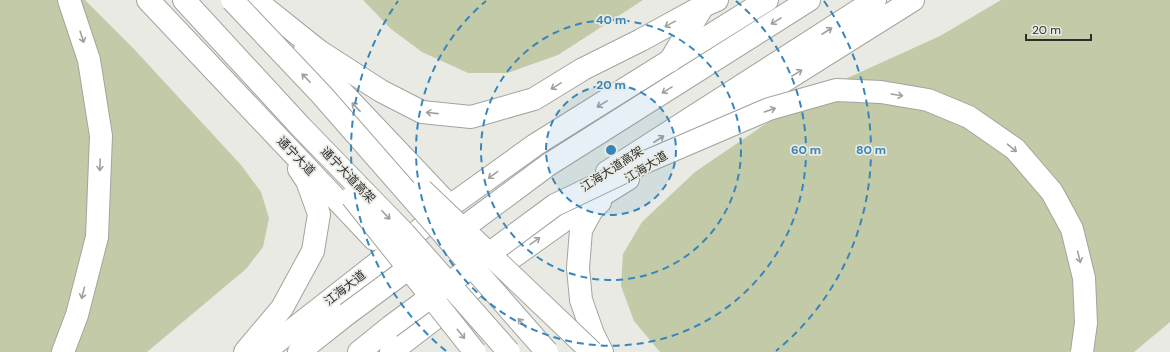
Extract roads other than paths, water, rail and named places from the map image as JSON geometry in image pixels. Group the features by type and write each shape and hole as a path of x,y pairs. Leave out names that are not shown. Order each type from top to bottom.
{"main road":[{"path":"63,352 77,315 98,237 101,136 89,60 69,0"},
{"name":"通宁大道","path":"148,0 354,217 442,313"},
{"name":"通宁大道高架","path":"184,0 300,126 404,233 509,352"},
{"path":"232,0 321,94 547,352"},
{"path":"255,0 319,51 381,91 422,112 471,117 534,99 583,69 641,40 710,2"},
{"path":"255,0 503,264"},
{"name":"江海大道","path":"264,352 387,254 450,206 535,145 767,0"},
{"path":"300,352 347,314 548,165 810,0"},
{"name":"江海大道高架","path":"359,352 390,327 555,206 875,0"},
{"name":"江海大道","path":"390,352 503,264 583,207 913,0"},
{"path":"670,60 710,2"},
{"path":"555,206 643,163 769,109 836,90 881,92 928,100 969,117 1015,149 1052,192 1072,229 1084,278 1086,323 1082,352"},
{"path":"321,94 592,352"},
{"path":"300,126 357,204 475,352"},
{"path":"245,352 282,308 313,251 319,214 307,181 270,129"},
{"path":"602,352 593,334 581,300 578,268 580,230 592,210 610,190"},
{"path":"369,352 390,327"}]}
